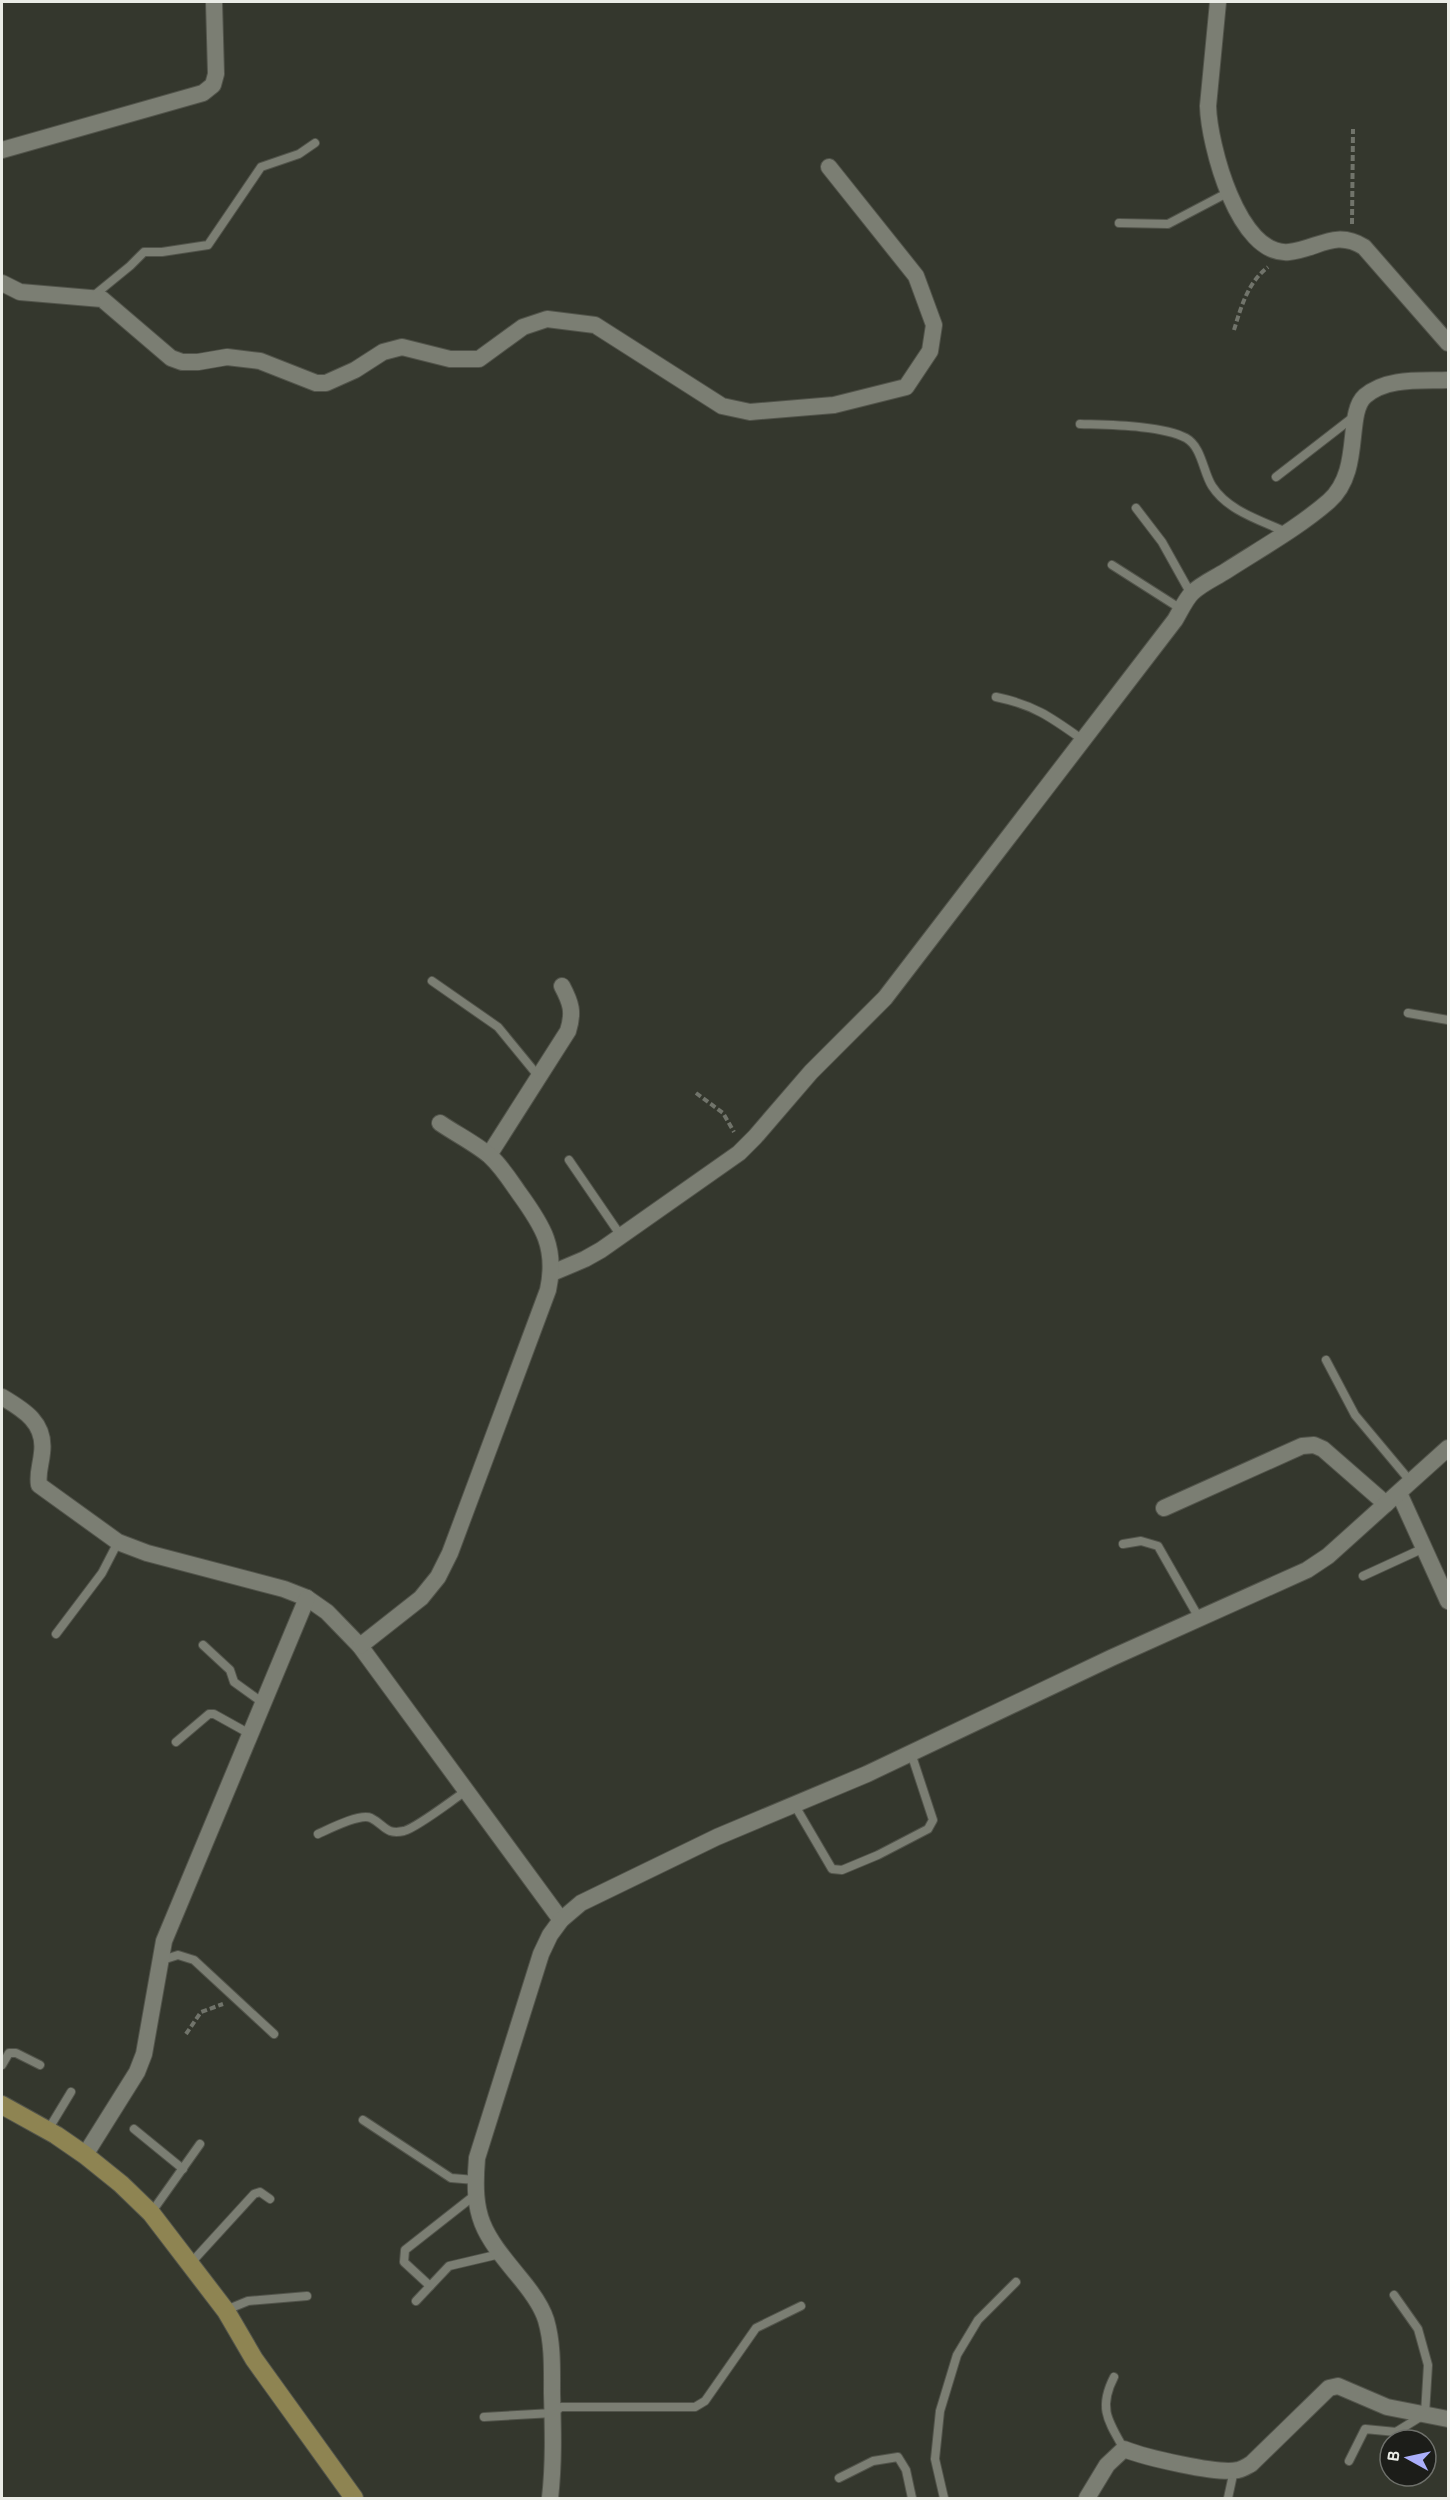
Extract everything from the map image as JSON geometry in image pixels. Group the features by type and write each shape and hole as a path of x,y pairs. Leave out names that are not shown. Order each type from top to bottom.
{"street":[{"path":"2,150 203,93 213,85 216,74 214,2"},
{"path":"1218,2 1208,123 1213,145 1230,192 1246,227 1259,241 1272,250 1288,252 1339,239 1352,239 1364,246 1449,343"},
{"path":"2,283 20,292 102,299 171,358 190,362 227,357 260,362 316,383 326,384 383,352 402,347 450,359 479,359 523,327 547,319 595,325 722,406 750,412 834,405 906,387 930,351 934,326 916,276 829,167"},
{"path":"552,1273 585,1259 621,1236 744,1148 811,1072 885,998 1175,620 1191,594 1329,501 1344,482 1351,461 1356,415 1363,398 1378,387 1398,382 1449,380"},
{"path":"489,1155 568,1031 573,1017 572,1005 562,986"},
{"path":"360,1646 421,1598 438,1577 458,1531 548,1290 552,1273 547,1238 537,1218 500,1166 489,1155 440,1124"},
{"path":"2,1397 27,1412 37,1424 43,1438 37,1474 39,1485 118,1542 147,1553 284,1589 307,1598 327,1612 360,1646 561,1920"},
{"path":"1164,1508 1302,1446 1314,1445 1323,1449 1386,1504"},
{"path":"550,2499 554,2460 552,2345 546,2318 534,2296 492,2245 480,2220 475,2187 477,2158 541,1954 550,1935 561,1920 581,1903 717,1837 911,1753 1306,1569 1328,1556 1449,1448"},
{"path":"1405,1488 1424,1548 1449,1601"},
{"path":"85,2155 141,2063 164,1941 307,1598"},
{"path":"2,2105 47,2130 85,2155 121,2184 151,2213 226,2311 254,2359 354,2499"},
{"path":"1087,2499 1107,2465 1124,2449 1154,2459 1226,2471 1251,2464 1329,2388 1338,2386 1387,2407 1449,2418"}],"lane":[{"path":"92,297 144,252 162,252 208,244 261,167 299,154 315,143"},
{"path":"1119,223 1168,224 1230,192"},
{"path":"1276,477 1356,415"},
{"path":"1080,424 1147,428 1186,438 1195,446 1212,486 1233,507 1286,532"},
{"path":"1136,508 1162,542 1191,594"},
{"path":"1112,565 1181,609"},
{"path":"996,697 1020,702 1047,714 1083,740"},
{"path":"432,981 498,1027 539,1077"},
{"path":"1408,1013 1449,1020"},
{"path":"569,1160 621,1236"},
{"path":"1326,1360 1355,1414 1405,1488"},
{"path":"1123,1544 1141,1541 1158,1546 1198,1618"},
{"path":"56,1634 102,1573 118,1542"},
{"path":"1363,1576 1424,1548"},
{"path":"204,1646 230,1670 234,1682 263,1703"},
{"path":"177,1742 209,1714 214,1714 250,1734"},
{"path":"794,1804 832,1869 842,1870 878,1855 928,1829 933,1820 911,1753"},
{"path":"318,1834 365,1817 370,1818 386,1831 406,1830 466,1791"},
{"path":"159,1961 178,1955 194,1960 274,2034"},
{"path":"2,2066 9,2053 16,2052 40,2066"},
{"path":"47,2130 71,2092"},
{"path":"363,2120 446,2176 475,2187 405,2250 404,2262 430,2286"},
{"path":"134,2129 183,2169"},
{"path":"151,2213 200,2144"},
{"path":"190,2264 254,2194 260,2192 270,2199"},
{"path":"416,2301 449,2266 500,2254"},
{"path":"944,2499 935,2459 940,2410 957,2355 978,2320 1016,2282"},
{"path":"1349,2461 1365,2429 1396,2432 1425,2414 1428,2365 1426,2356 1418,2329 1394,2295"},
{"path":"226,2311 248,2301 307,2296"},
{"path":"484,2417 553,2413 567,2406 695,2406 705,2401 756,2328 801,2306"},
{"path":"1114,2377 1105,2394 1106,2418 1124,2449"},
{"path":"839,2478 873,2461 898,2457 906,2470 912,2499"},
{"path":"1226,2498 1234,2470"}],"path":[{"path":"1352,239 1353,129"},
{"path":"1234,330 1241,305 1257,275 1288,252"},
{"path":"696,1093 723,1113 744,1148"},
{"path":"186,2034 201,2012 237,2000"}]}
